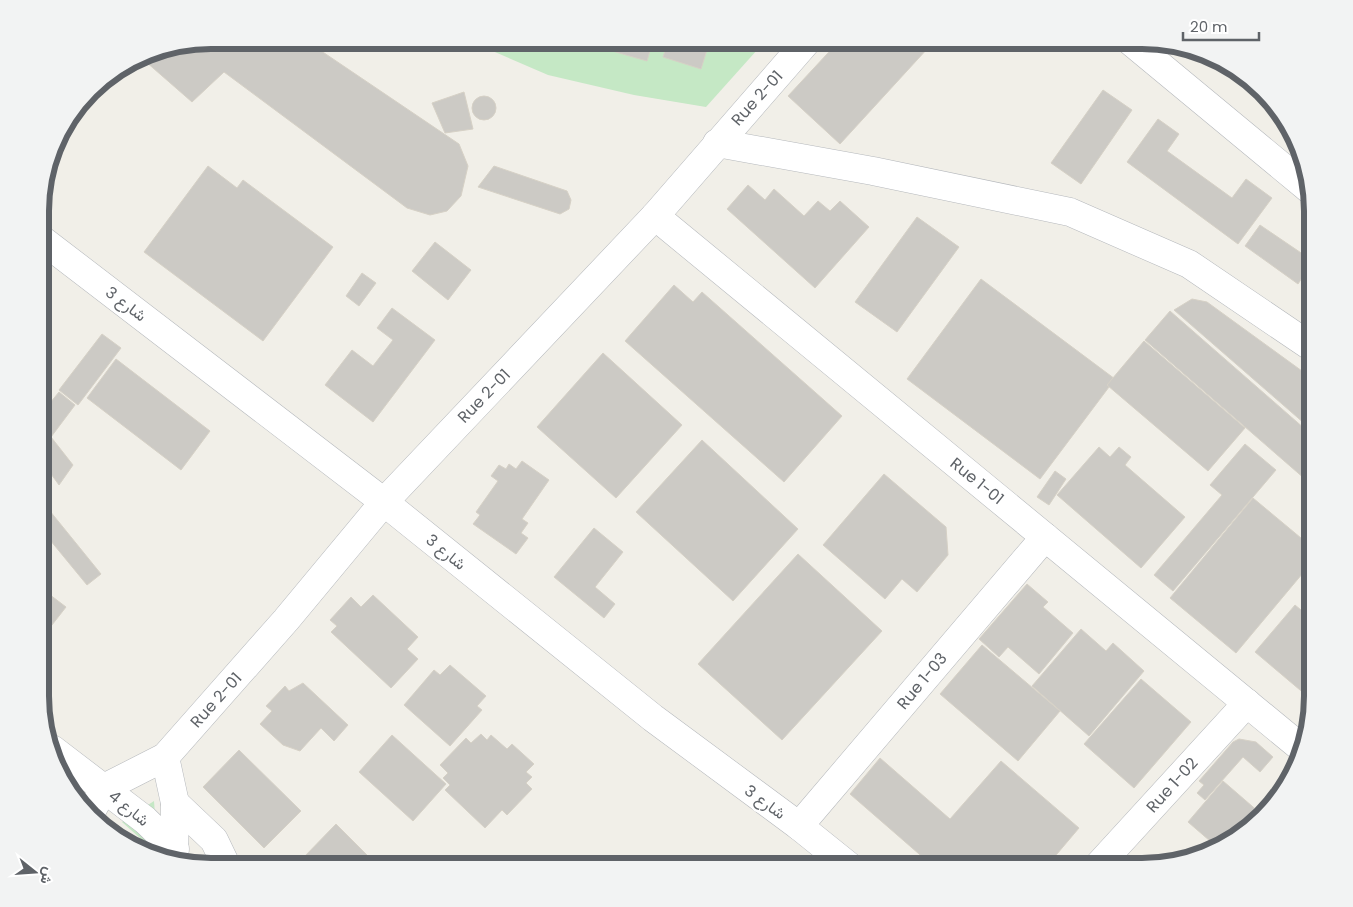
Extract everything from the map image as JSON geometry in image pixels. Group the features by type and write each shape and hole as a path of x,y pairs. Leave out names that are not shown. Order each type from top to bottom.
{"street":[{"name":"Rue 2-01","path":"165,757 286,620 384,502 655,216 800,49"},
{"path":"1140,49 1302,183"},
{"path":"717,143 873,171 1070,212 1189,264 1304,342"},
{"name":"Rue 1-01","path":"655,216 1297,744"},
{"name":"شارع 3","path":"49,245 384,502 653,718 799,826 839,858"},
{"name":"Rue 1-03","path":"799,826 1045,537"},
{"name":"Rue 1-02","path":"1105,858 1247,703"},
{"name":"شارع 4","path":"60,755 145,820 173,853"},
{"path":"104,788 165,757 174,802 174,854"},
{"name":"شارع 4","path":"93,808 104,788"},
{"path":"174,802 214,840 223,858"}],"green space":[{"path":"488,49 758,49 706,107 634,95 548,75"},
{"path":"154,801 158,849 149,846 122,822"}],"building":[{"path":"200,49 318,49 459,144 468,166 461,196 447,211 430,215 407,208 224,72 192,102 146,62 179,52"},
{"path":"605,49 650,49 647,61"},
{"path":"666,49 707,49 701,69 663,57"},
{"path":"832,49 927,49 840,144 788,96"},
{"path":"1103,90 1132,110 1081,184 1051,163"},
{"path":"464,92 473,129 445,133 432,103"},
{"path":"484,96 489,97 495,103 495,113 489,119 484,120 479,119 473,113 472,108 473,103 479,97"},
{"path":"1158,119 1179,134 1167,151 1232,198 1246,179 1272,198 1238,244 1127,162"},
{"path":"208,166 237,188 243,180 333,247 263,341 144,252"},
{"path":"494,166 567,191 571,200 569,209 560,214 478,187"},
{"path":"748,185 765,200 774,189 804,216 818,201 830,211 840,201 869,227 815,288 727,209"},
{"path":"917,217 959,247 897,332 855,302"},
{"path":"1260,225 1304,255 1304,275 1298,284 1245,246"},
{"path":"435,242 471,270 448,300 412,271"},
{"path":"362,273 376,283 359,306 346,296"},
{"path":"981,279 1115,379 1040,479 907,379"},
{"path":"674,285 693,302 702,292 842,416 784,482 625,341"},
{"path":"1192,299 1207,302 1304,372 1304,423 1174,310"},
{"path":"392,308 435,340 373,422 325,385 352,350 373,366 393,340 377,328"},
{"path":"1170,311 1304,428 1304,478 1145,340"},
{"path":"102,334 121,348 78,405 59,390"},
{"path":"1144,341 1245,428 1208,471 1107,385"},
{"path":"603,353 682,425 616,498 537,427"},
{"path":"116,359 210,431 181,470 87,398"},
{"path":"59,392 75,405 51,437 73,465 59,485 49,471 49,404"},
{"path":"702,440 798,529 733,601 636,512"},
{"path":"1245,444 1276,470 1173,591 1154,575 1222,495 1210,485"},
{"path":"1099,447 1110,457 1119,447 1131,457 1125,465 1185,517 1141,568 1057,495"},
{"path":"522,461 549,480 522,519 528,523 521,533 528,538 516,554 473,524 480,515 476,512 498,481 491,476 499,465 506,469 509,464 516,469"},
{"path":"1055,471 1066,479 1049,505 1037,497"},
{"path":"884,474 946,527 948,555 917,592 902,579 885,599 823,545"},
{"path":"1253,498 1304,540 1304,572 1236,653 1170,598"},
{"path":"49,510 101,574 87,585 49,539"},
{"path":"594,528 623,552 595,587 615,604 604,618 554,577"},
{"path":"798,554 882,631 782,740 698,664"},
{"path":"1027,584 1048,602 1043,607 1073,633 1039,674 1008,647 999,657 979,639"},
{"path":"49,594 66,607 49,629"},
{"path":"373,595 418,637 407,649 418,659 391,688 331,632 337,626 330,620 351,597 361,607"},
{"path":"1295,605 1304,612 1304,693 1255,652"},
{"path":"1081,629 1106,651 1113,643 1144,671 1089,736 1032,686"},
{"path":"982,645 1060,711 1018,761 940,694"},
{"path":"450,665 486,696 477,706 482,710 450,746 404,705 434,670 440,675"},
{"path":"1141,679 1191,722 1134,788 1084,744"},
{"path":"303,683 348,725 334,741 321,728 300,751 283,745 260,724 272,711 266,706 285,686 289,691"},
{"path":"481,734 487,740 491,735 507,749 512,744 534,764 526,772 532,777 526,783 532,789 507,815 502,810 485,828 445,790 450,785 443,778 448,773 440,765 466,738 471,743"},
{"path":"392,735 446,784 413,821 359,772"},
{"path":"1239,739 1256,742 1273,757 1260,772 1243,757 1205,800 1197,793 1204,785 1199,781 1233,742"},
{"path":"239,750 301,811 264,848 203,787"},
{"path":"880,758 950,819 1001,761 1079,828 1054,858 924,858 850,794"},
{"path":"1223,781 1257,810 1241,825 1212,842 1188,822"},
{"path":"336,824 370,858 305,858"}]}
